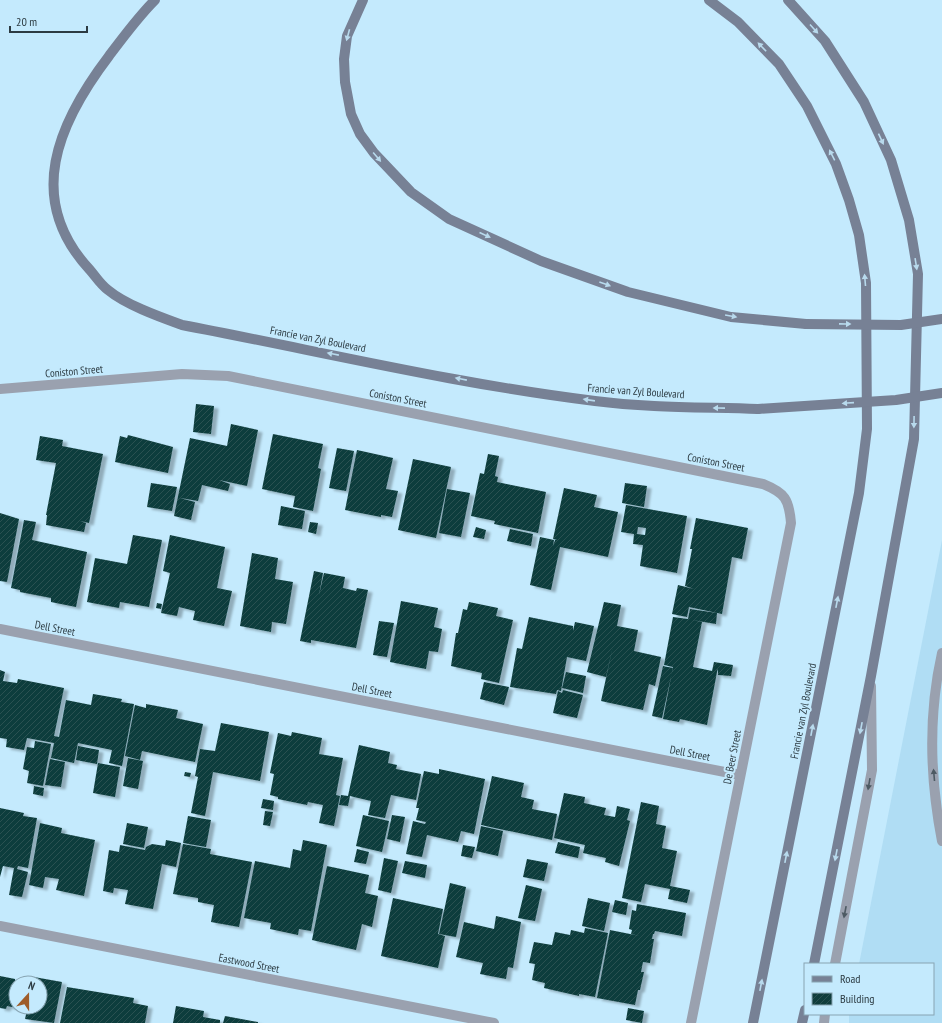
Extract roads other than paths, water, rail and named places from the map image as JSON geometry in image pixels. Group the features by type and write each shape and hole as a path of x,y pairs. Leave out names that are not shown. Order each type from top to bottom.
{"main road":[{"name":"Francie van Zyl Boulevard","path":"156,0 138,18 93,76 63,132 56,158 53,192 60,224 78,257 108,290 148,312 182,325 512,389 596,401 675,407 758,409 896,400 942,393"},
{"path":"364,0 347,36 344,59 345,82 351,114 360,134 374,153 411,192 449,219 541,260 628,292 732,317 806,324 901,325 942,319"},
{"name":"Francie van Zyl Boulevard","path":"709,0 738,22 779,64 807,106 836,164 849,200 859,235 866,283 867,429 860,485 753,1023"},
{"path":"788,0 825,41 864,102 891,160 909,220 918,274 914,439 871,676 814,963"}],"street":[{"name":"Coniston Street","path":"0,390 182,374 228,376 763,484 777,490 784,496"},
{"name":"De Beer Street","path":"691,1023 791,523 790,508 784,496"},
{"name":"Dell Street","path":"0,629 740,775"},
{"path":"942,652 936,681 931,731 937,817 942,841"},
{"path":"835,963 872,770 871,676"},
{"name":"Eastwood Street","path":"0,926 494,1023"}]}
